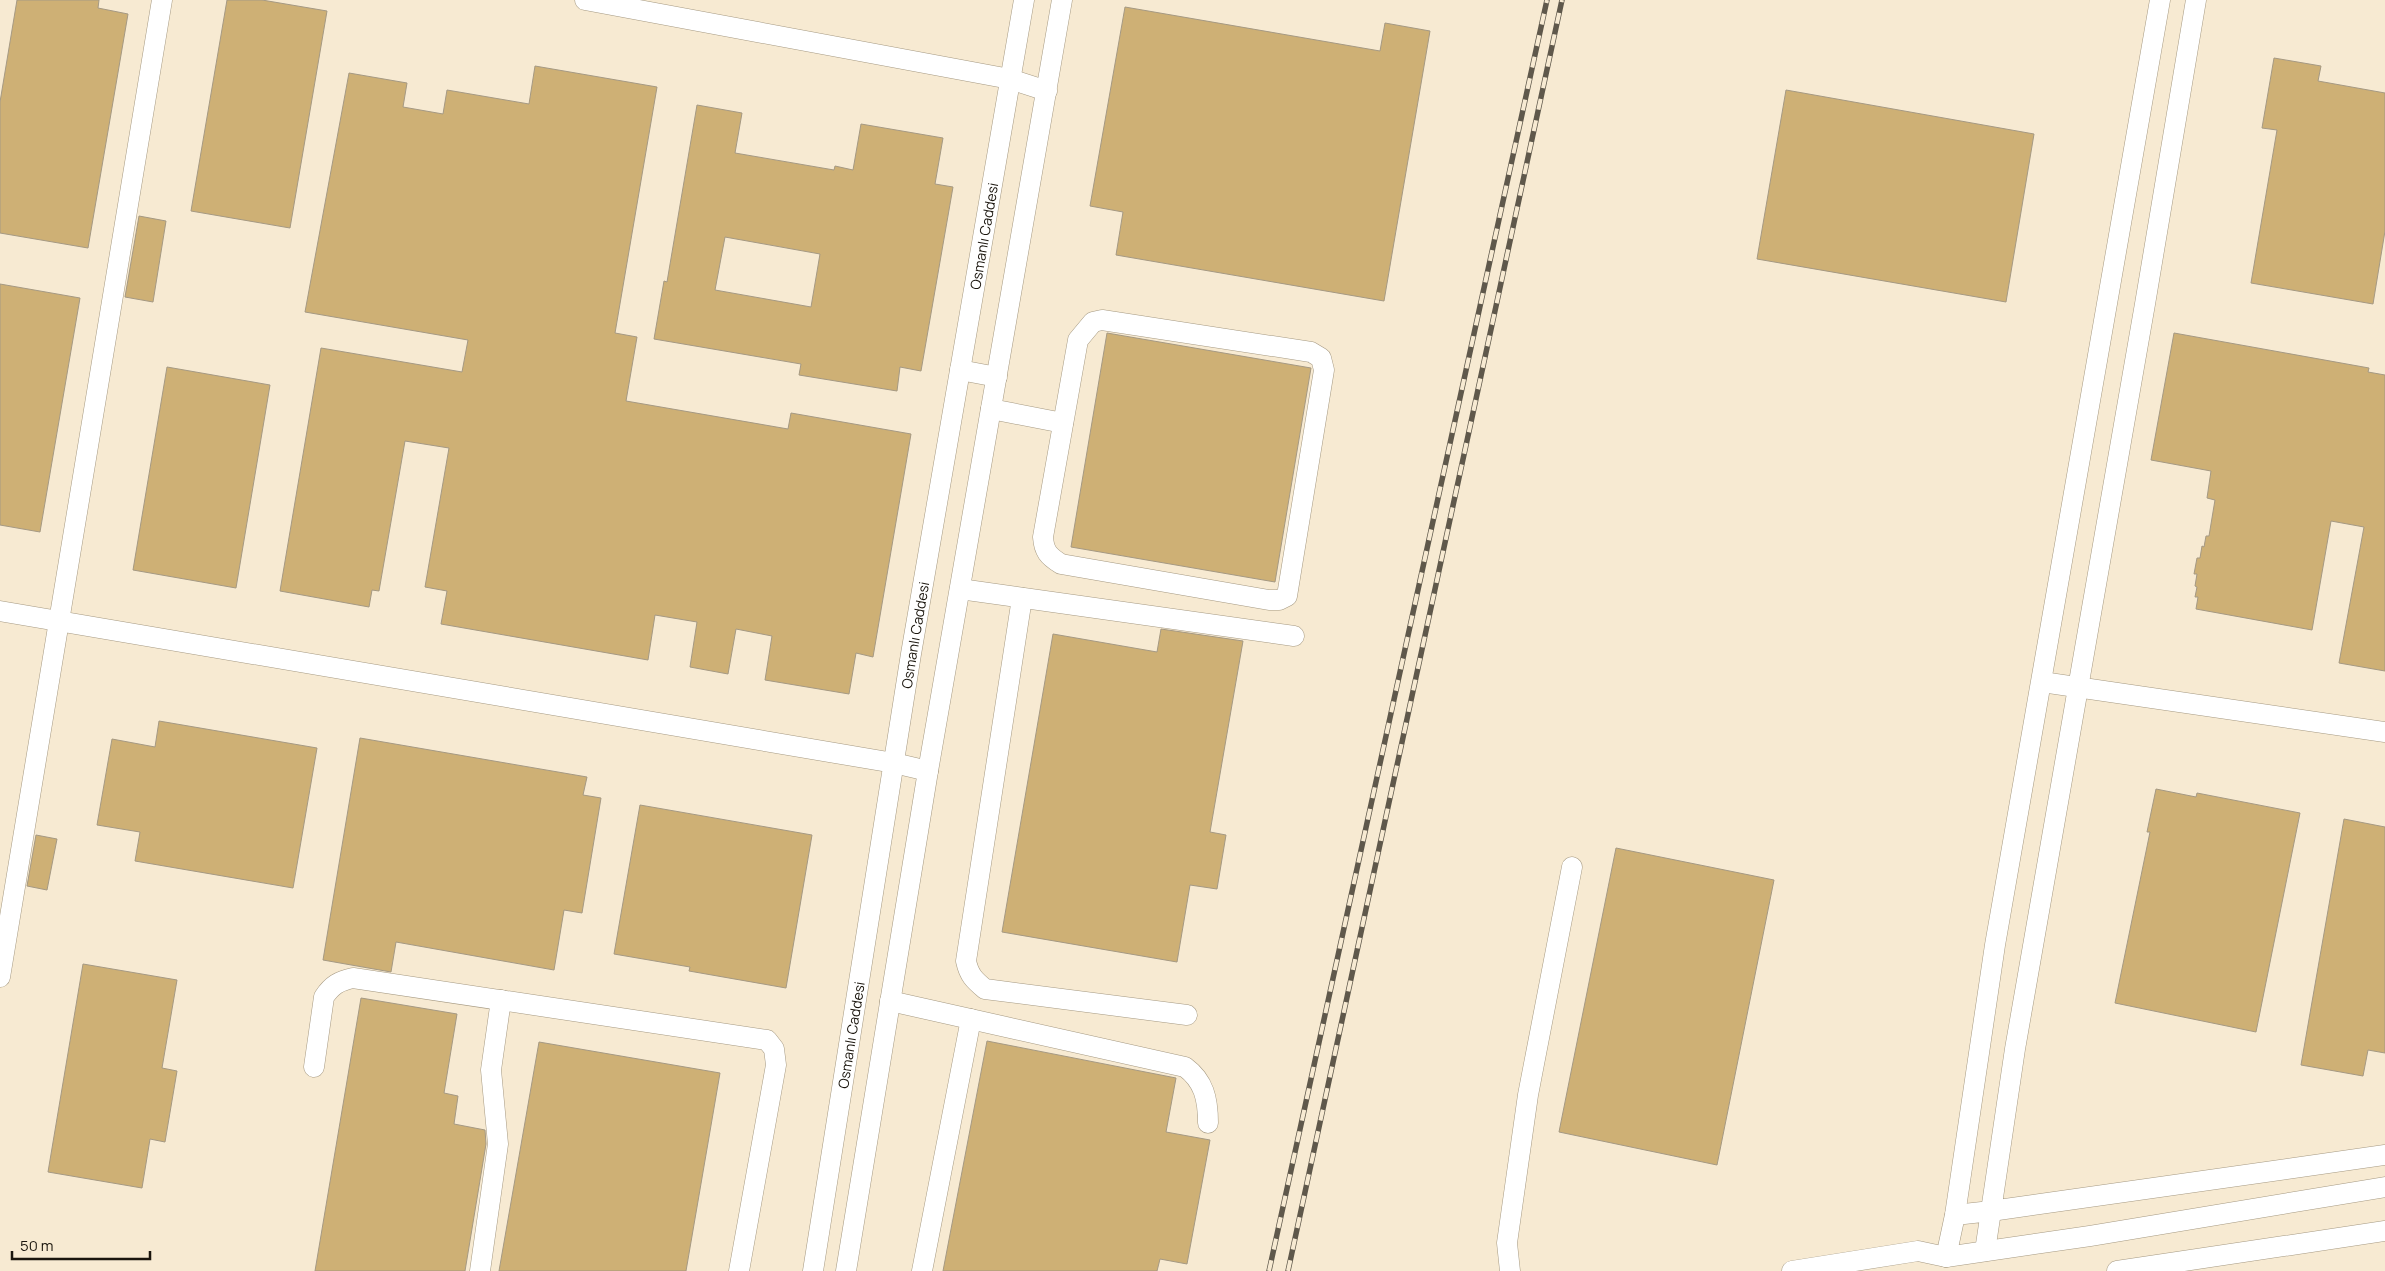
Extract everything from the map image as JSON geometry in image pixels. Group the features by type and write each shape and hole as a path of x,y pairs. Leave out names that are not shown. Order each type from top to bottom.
{"street":[{"path":"0,977 162,0"},
{"path":"586,0 1010,79 1047,91"},
{"name":"Osmanlı Caddesi","path":"813,1271 894,763 1024,0"},
{"path":"846,1271 928,771 1062,0"},
{"path":"1946,1257 1955,1215 1995,945 2160,0"},
{"path":"1985,1251 2015,1048 2146,304 2196,0"},
{"path":"1102,320 1311,352 1321,358 1324,370 1287,596 1279,600 1269,600 1061,564 1050,557 1044,549 1043,537 1063,423 1078,340 1094,322 1102,320"},
{"path":"960,370 997,377"},
{"path":"991,409 1063,423"},
{"path":"960,589 1294,636"},
{"path":"1022,598 966,962 971,978 985,989 1187,1015"},
{"path":"0,611 894,763 928,771"},
{"path":"2042,682 2385,732"},
{"path":"1510,1271 1507,1243 1528,1095 1572,867"},
{"path":"314,1066 324,997 339,980 353,978 767,1040 774,1048 776,1066 739,1271"},
{"path":"480,1271 498,1144 491,1070 501,1000"},
{"path":"890,1001 1185,1067 1196,1075 1205,1091 1208,1122"},
{"path":"922,1271 971,1019"},
{"path":"1955,1215 2385,1155"},
{"path":"1792,1271 1918,1251 1946,1257 2090,1236 2385,1187"},
{"path":"2127,1270 2385,1231"}],"building":[{"path":"17,0 99,0 98,8 128,14 88,248 0,233 0,102"},
{"path":"227,0 262,0 327,11 290,228 191,211"},
{"path":"1125,7 1380,51 1385,23 1430,31 1384,301 1116,255 1123,212 1090,206"},
{"path":"2274,58 2321,66 2318,81 2385,93 2385,231 2373,304 2251,283 2277,130 2262,128"},
{"path":"535,66 657,87 615,333 637,337 626,401 788,429 791,413 911,434 873,657 856,653 849,694 765,680 772,636 736,629 728,674 690,667 697,622 655,615 648,660 441,624 447,591 425,587 449,448 405,441 379,591 372,590 369,607 280,591 321,348 462,372 468,340 305,312 349,73 407,83 403,107 443,114 447,90 529,104"},
{"path":"1786,90 2034,134 2006,302 1757,259"},
{"path":"697,105 742,113 735,153 834,170 835,166 853,170 861,124 943,138 935,184 953,187 921,371 900,367 897,391 799,375 801,364 654,339 664,281 667,282","holes":["725,237 820,254 811,307 715,290"]},
{"path":"139,216 166,221 153,302 125,297"},
{"path":"0,284 80,298 40,532 0,525"},
{"path":"1107,333 1311,368 1275,582 1071,547"},
{"path":"2174,333 2369,368 2368,372 2385,375 2385,671 2339,663 2364,527 2331,521 2312,630 2196,609 2198,597 2195,597 2197,587 2195,586 2197,574 2194,574 2197,558 2200,558 2206,536 2209,536 2215,500 2207,498 2211,471 2151,460"},
{"path":"167,367 270,385 236,588 133,570"},
{"path":"1161,629 1243,641 1210,832 1226,835 1217,889 1190,885 1177,962 1002,932 1053,634 1157,652"},
{"path":"159,721 317,748 293,888 135,861 140,832 97,825 112,739 155,747"},
{"path":"360,738 587,777 583,795 601,798 582,913 564,910 554,970 396,942 391,972 323,960"},
{"path":"2156,789 2196,797 2197,793 2300,813 2256,1032 2115,1003 2150,832 2147,832"},
{"path":"640,805 812,835 786,988 689,971 690,967 614,954"},
{"path":"2344,819 2385,827 2385,1053 2368,1050 2363,1076 2301,1065"},
{"path":"36,835 57,839 47,890 27,886"},
{"path":"1616,848 1774,880 1717,1165 1559,1132"},
{"path":"83,964 177,980 162,1068 177,1071 165,1142 150,1139 142,1188 48,1172"},
{"path":"361,998 457,1014 444,1093 458,1096 454,1124 485,1130 486,1144 465,1271 315,1271"},
{"path":"987,1041 1176,1078 1166,1132 1210,1140 1187,1264 1160,1259 1157,1271 943,1271"},
{"path":"539,1042 720,1073 686,1271 499,1271"}],"railway":[{"path":"1269,1271 1547,0"},
{"path":"1288,1271 1562,0"}]}
